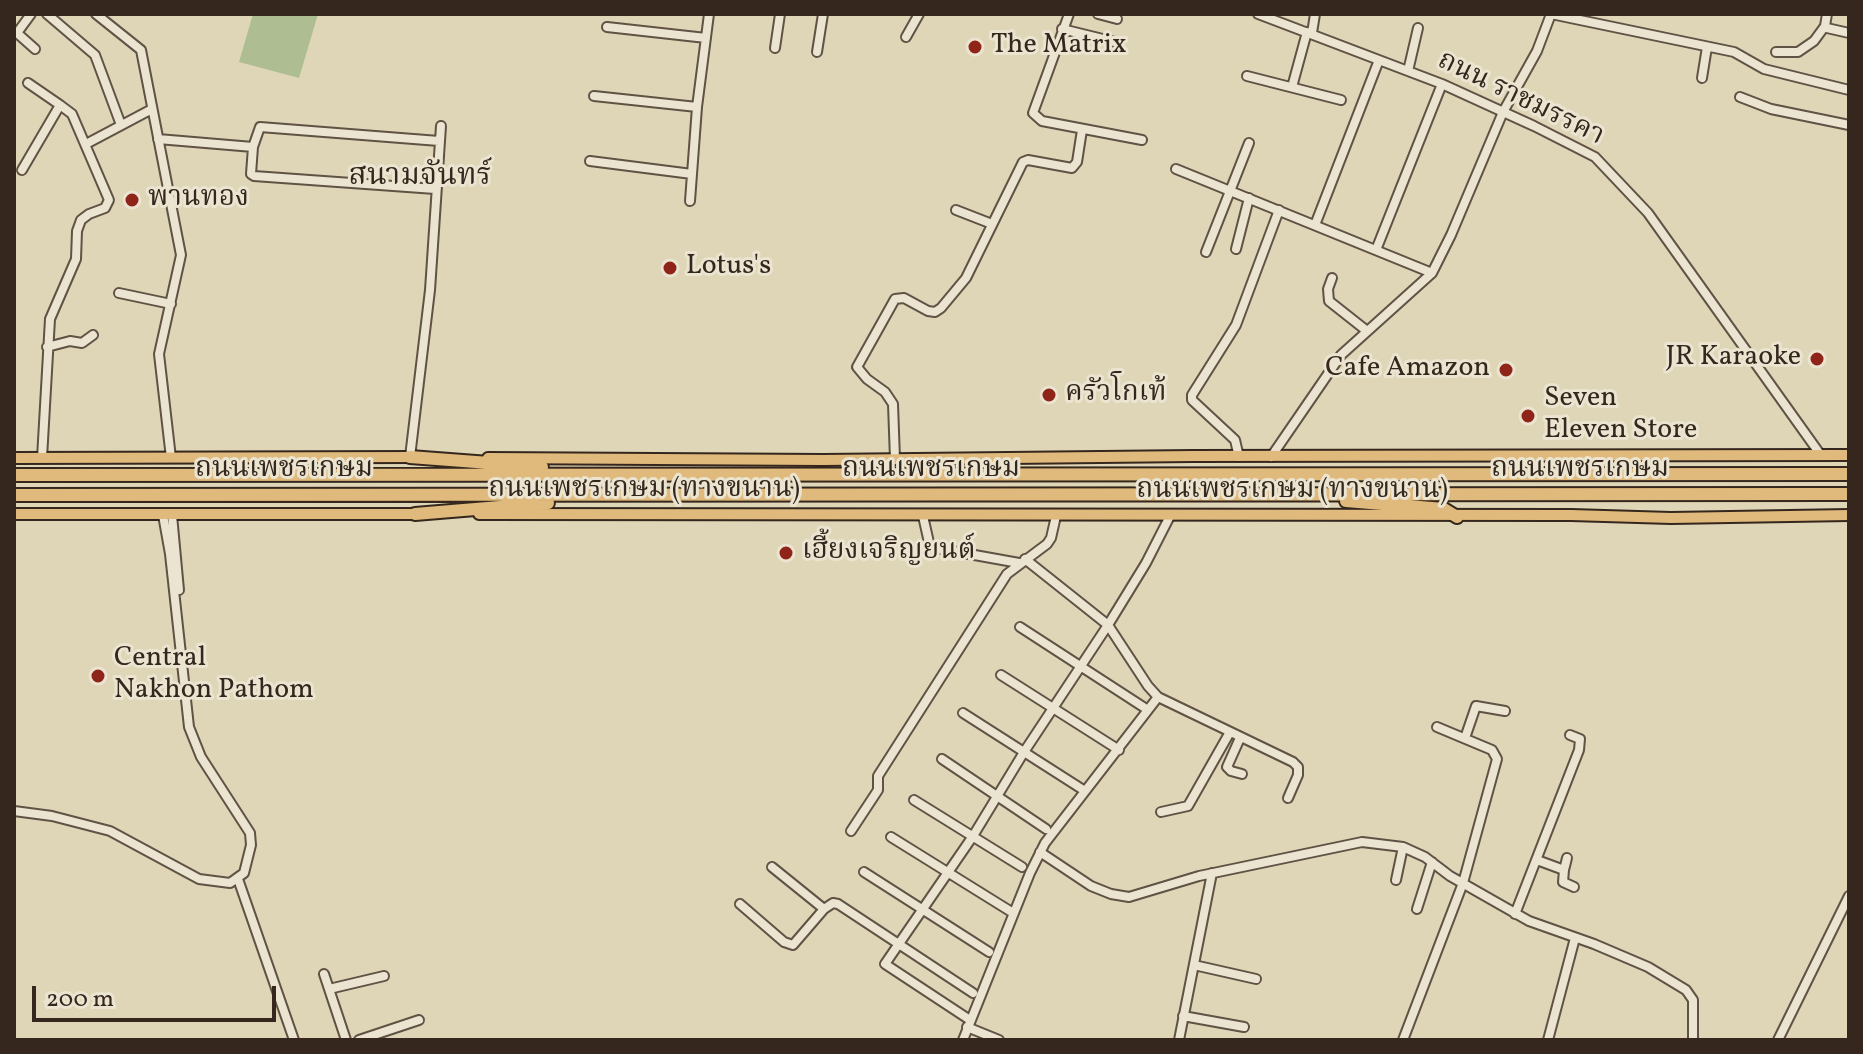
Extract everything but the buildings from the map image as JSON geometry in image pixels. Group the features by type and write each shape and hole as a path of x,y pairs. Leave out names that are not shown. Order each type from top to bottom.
{"highway":[{"path":"410,457 634,474"},
{"name":"ถนนเพชรเกษม","path":"14,475 1849,474"},
{"path":"1320,494 1326,500 1444,509 1457,517"},
{"name":"ถนนเพชรเกษม","path":"14,495 1849,494"},
{"path":"415,514 635,496"}],"main road":[{"name":"ถนนเพชรเกษม (ทางขนาน)","path":"14,458 895,459 1849,455"},
{"name":"ถนนเพชรเกษม (ทางขนาน)","path":"16,514 1571,515 1671,518 1849,515"}],"street":[{"path":"31,14 17,33 35,49"},
{"path":"47,14 95,55 121,125"},
{"path":"690,201 697,107 709,14"},
{"path":"775,48 780,14"},
{"path":"817,52 823,14"},
{"path":"906,37 919,14"},
{"path":"1069,14 1033,113 1042,121 1142,140"},
{"path":"1098,14 1117,19"},
{"name":"ถนน ราชมรรคา","path":"1258,14 1442,84 1585,151 1613,173 1648,213 1820,454"},
{"path":"1292,87 1315,14"},
{"path":"1271,457 1341,355 1432,273 1503,112 1537,51 1551,14 1734,52 1778,74 1849,90"},
{"path":"1776,52 1798,52 1814,41 1825,26 1827,14"},
{"path":"101,15 141,50 181,255 159,354 171,458"},
{"path":"1825,26 1849,33"},
{"path":"607,27 706,38"},
{"path":"1408,71 1418,28"},
{"path":"1062,29 1115,42"},
{"path":"1702,78 1707,47"},
{"path":"1315,225 1379,60"},
{"path":"1247,76 1341,100"},
{"path":"28,83 72,114 109,200 105,208 81,220 77,231 76,259 54,307 47,347 42,458"},
{"path":"1376,250 1442,84"},
{"path":"594,96 697,107"},
{"path":"1740,97 1771,109 1849,125"},
{"path":"22,170 60,105"},
{"path":"86,144 152,109"},
{"path":"410,457 430,290 441,126"},
{"path":"435,189 254,176 251,174 253,147 260,127 439,141"},
{"path":"895,459 893,404 885,392 857,367 895,299 904,298 935,312 949,300 966,278 1023,162 1028,160 1072,168 1077,162 1082,130"},
{"path":"158,139 253,147"},
{"path":"1206,252 1249,143"},
{"path":"590,161 692,174"},
{"path":"1176,169 1432,273"},
{"path":"1236,249 1249,198"},
{"path":"956,210 992,224"},
{"path":"1239,457 1235,440 1192,400 1192,395 1236,325 1279,210"},
{"path":"1332,278 1328,289 1329,301 1367,331"},
{"path":"119,293 171,304"},
{"path":"47,347 70,341 82,343 93,335"},
{"path":"14,811 52,816 110,831 199,879 224,884 238,879 247,864 250,833 201,757 195,740 167,515"},
{"path":"923,516 930,547 1022,561 1108,625 1158,697 1293,762 1298,767 1298,775 1288,798"},
{"path":"851,831 878,790 878,776 1007,574 1047,544 1056,516"},
{"path":"999,1040 969,1024 885,967 1108,625 1170,516"},
{"path":"1020,627 1148,710"},
{"path":"1001,675 1119,750"},
{"path":"963,1040 1040,852 1158,697"},
{"path":"1465,738 1476,706 1505,711"},
{"path":"963,713 1085,791"},
{"path":"1403,1040 1463,883 1497,758 1492,750 1437,727"},
{"path":"1161,812 1188,806 1230,732"},
{"path":"1515,914 1580,745 1580,739 1570,735"},
{"path":"1240,738 1227,767 1242,774"},
{"path":"942,759 1046,829"},
{"path":"914,800 1022,867"},
{"path":"891,837 1010,911"},
{"path":"1040,852 1091,886 1129,897 1212,873 1362,842 1403,847 1515,914 1648,967 1686,990 1693,1000 1693,1040"},
{"path":"1396,880 1403,847"},
{"path":"1567,858 1563,882 1574,887"},
{"path":"1537,860 1564,870"},
{"path":"1417,909 1432,862"},
{"path":"772,867 824,909"},
{"path":"864,872 989,952"},
{"path":"1179,1040 1212,873"},
{"path":"238,879 294,1040"},
{"path":"1778,1040 1849,896"},
{"path":"740,904 784,942 793,945 824,909 833,903 838,904 973,993"},
{"path":"1548,1040 1575,938"},
{"path":"1194,965 1256,979"},
{"path":"324,974 346,1040"},
{"path":"329,989 384,976"},
{"path":"1183,1016 1244,1027"},
{"path":"359,1040 419,1020"}],"green space":[{"path":"253,14 318,14 299,78 239,62"}],"place":[{"name":"The Matrix","path":"975,47"},
{"name":"พานทอง","path":"132,200"},
{"name":"Lotus's","path":"670,268"},
{"name":"JR Karaoke","path":"1817,359"},
{"name":"Cafe Amazon","path":"1506,370"},
{"name":"ครัวโกเท้","path":"1049,395"},
{"name":"Seven Eleven Store","path":"1528,416"},
{"name":"เฮี้ยงเจริญยนต์","path":"786,553"},
{"name":"Central Nakhon Pathom","path":"98,676"}],"district":[{"name":"สนามจันทร์","path":"420,178"}]}
